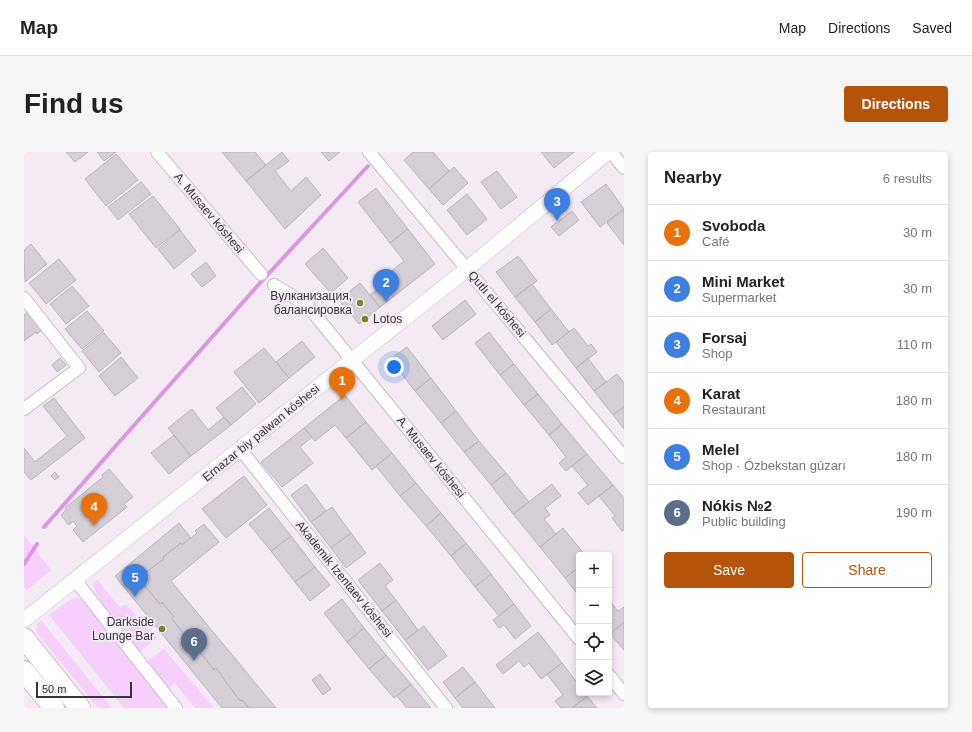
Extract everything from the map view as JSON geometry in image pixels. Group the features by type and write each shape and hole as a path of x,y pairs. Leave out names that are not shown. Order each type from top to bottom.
{"main road":[{"path":"24,638 80,708"},
{"path":"24,671 54,708"}],"street":[{"name":"A. Musaev kóshesi","path":"157,152 261,274"},
{"name":"Qutlı el kóshesi","path":"369,152 624,457"},
{"name":"Ernazar biy palwan kóshesi","path":"24,620 241,450 351,360 467,269 608,152"},
{"path":"611,152 624,168"},
{"name":"A. Musaev kóshesi","path":"274,285 307,305 576,635"},
{"path":"24,409 79,368 27,302"},
{"name":"Akademik Izentaev kóshesi","path":"241,450 446,708"},
{"path":"75,580 176,708"},
{"path":"612,679 624,694"}],"shaded area":[{"path":"24,535 51,570 27,590 24,587"},
{"path":"97,579 119,607 126,604 157,638 139,652 97,596 93,584"},
{"path":"77,598 84,601 170,708 124,708 49,615 71,599"},
{"path":"41,620 112,708 98,708 37,633 37,624"},
{"path":"164,649 214,708 195,708 174,682 169,691 147,661"}],"building":[{"path":"66,152 88,152 75,162"},
{"path":"97,152 116,152 104,161"},
{"path":"222,152 255,152 266,165 246,181"},
{"path":"282,152 289,161 275,171 291,191 306,177 321,195 285,229 246,181"},
{"path":"321,152 340,152 329,161"},
{"path":"413,152 433,152 449,171 429,189 404,160"},
{"path":"541,152 574,152 554,168"},
{"path":"116,154 138,180 106,206 85,179"},
{"path":"454,167 468,183 443,205 429,189"},
{"path":"497,171 517,197 501,209 481,182"},
{"path":"141,182 151,194 118,220 108,207"},
{"path":"606,184 624,209 600,227 581,202"},
{"path":"376,188 408,229 390,243 358,202"},
{"path":"467,194 487,219 467,235 447,210"},
{"path":"153,196 180,229 156,248 129,214"},
{"path":"624,209 624,245 607,223"},
{"path":"572,211 579,220 559,236 551,227"},
{"path":"408,229 435,264 393,297 380,280 404,261 390,243"},
{"path":"180,230 196,251 174,269 158,249"},
{"path":"31,244 47,264 25,282 24,250"},
{"path":"323,248 348,278 331,293 305,264"},
{"path":"518,256 537,281 515,297 496,272"},
{"path":"59,259 76,280 46,304 29,283"},
{"path":"206,262 216,276 202,287 191,274"},
{"name":"Вулканизация, балансировка","path":"360,283 380,307 359,324 339,300"},
{"path":"384,284 393,297 380,307 370,295"},
{"path":"532,284 551,309 535,322 515,297"},
{"path":"72,286 89,306 66,324 50,304"},
{"path":"465,300 476,314 443,340 432,326"},
{"path":"551,309 569,332 552,345 535,322"},
{"path":"30,310 44,328 37,334 36,332 24,341 24,315"},
{"path":"87,311 104,331 82,349 65,329"},
{"path":"574,328 588,346 591,344 597,352 576,368 556,342"},
{"path":"489,332 514,364 500,375 475,343"},
{"path":"104,333 121,353 99,372 82,351"},
{"path":"302,341 315,357 289,378 276,362"},
{"path":"407,347 431,378 415,391 390,359"},
{"path":"264,348 289,378 259,403 234,372"},
{"path":"121,357 138,378 115,396 99,376"},
{"path":"60,358 66,365 57,372 52,365"},
{"path":"588,358 606,382 594,391 576,368"},
{"path":"514,364 538,394 524,405 500,375"},
{"path":"617,374 624,383 624,407 613,415 594,391"},
{"path":"431,378 456,411 441,423 415,391"},
{"path":"242,387 256,404 231,425 216,408"},
{"path":"538,394 562,424 549,435 524,405"},
{"path":"345,395 366,422 346,438 335,425 315,441 304,428"},
{"path":"54,398 85,438 31,480 24,472 24,448 35,462 67,436 43,406"},
{"path":"624,407 624,429 613,415"},
{"path":"192,409 208,430 224,417 231,425 191,456 168,428"},
{"path":"456,411 479,441 464,452 441,423"},
{"path":"366,422 392,453 372,470 346,438"},
{"path":"562,424 587,454 566,471 559,463 566,457 549,435"},
{"path":"304,428 312,437 300,447 313,463 282,487 261,462"},
{"path":"174,435 191,456 169,474 151,453"},
{"path":"479,441 506,473 491,485 464,452"},
{"path":"392,453 416,483 400,496 376,466"},
{"path":"587,454 613,485 588,505 578,493 588,485 572,466"},
{"path":"109,469 133,497 124,504 127,507 83,542 73,530 77,526 73,521 69,525 61,515 66,510 65,508 103,477 102,475"},
{"path":"55,472 59,477 55,480 51,476"},
{"path":"506,473 529,502 513,514 491,485"},
{"path":"244,476 267,505 226,538 202,509"},
{"path":"416,483 441,513 426,526 400,496"},
{"path":"306,484 326,511 311,522 291,495"},
{"path":"552,484 561,496 545,508 550,515 544,519 556,534 540,547 513,514"},
{"path":"613,485 624,498 624,530 622,531 612,518 615,516 599,496"},
{"path":"332,507 351,533 331,548 311,522"},
{"path":"269,508 291,536 271,551 249,524"},
{"path":"441,513 466,543 451,556 426,526"},
{"path":"179,523 191,538 182,545 181,543 163,557 164,559 138,578 160,604 162,602 174,617 172,619 186,637 189,635 214,670 216,668 240,701 242,700 249,708 222,708 115,576"},
{"path":"204,524 219,542 171,581 276,708 249,708 242,700 240,701 216,668 214,670 199,651 201,650 189,635 186,637 172,619 174,617 162,602 160,604 138,578 164,559 163,557 181,543 182,545 197,533 195,531"},
{"path":"563,528 583,552 576,552 576,569 565,578 540,547"},
{"path":"351,533 366,553 346,568 331,548"},
{"path":"291,536 315,567 295,582 271,551"},
{"path":"466,543 491,574 475,587 451,556"},
{"path":"380,563 393,580 385,586 396,600 382,611 358,580"},
{"path":"315,567 330,585 310,601 295,582"},
{"path":"576,569 576,592 565,578"},
{"path":"491,574 514,604 499,616 475,587"},
{"path":"342,599 364,628 347,642 324,613"},
{"path":"396,600 418,630 405,640 382,611"},
{"path":"514,604 531,626 515,639 504,625 499,628 493,620"},
{"path":"612,604 618,611 624,607 624,622 612,632"},
{"path":"624,622 624,650 612,636 612,632"},
{"path":"424,626 447,656 428,670 405,640"},
{"path":"364,628 386,655 369,669 347,642"},
{"path":"538,632 562,663 541,679 529,663 524,667 519,661 503,674 496,665"},
{"path":"386,655 411,684 394,698 369,669"},
{"path":"562,663 576,681 576,696 587,696 572,708 561,708 555,701 563,695 547,674"},
{"path":"463,667 475,682 455,698 443,682"},
{"path":"320,674 331,689 323,695 312,680"},
{"path":"475,682 495,708 463,708 455,698"},
{"path":"411,684 431,708 407,708 397,696"},
{"path":"587,696 597,708 572,708"}],"waterway":[{"path":"44,527 260,283 368,166"},
{"path":"24,564 37,544"}],"place":[{"name":"Forsaj","path":"557,221"},
{"name":"Mini Market","path":"386,302"},
{"name":"Вулканизация, балансировка","path":"360,303"},
{"name":"Lotos","path":"365,319"},
{"name":"Svoboda","path":"342,400"},
{"name":"Karat","path":"94,526"},
{"name":"Melel","path":"135,597"},
{"name":"Darkside Lounge Bar","path":"162,629"},
{"name":"Nókis №2","path":"194,661"}]}
